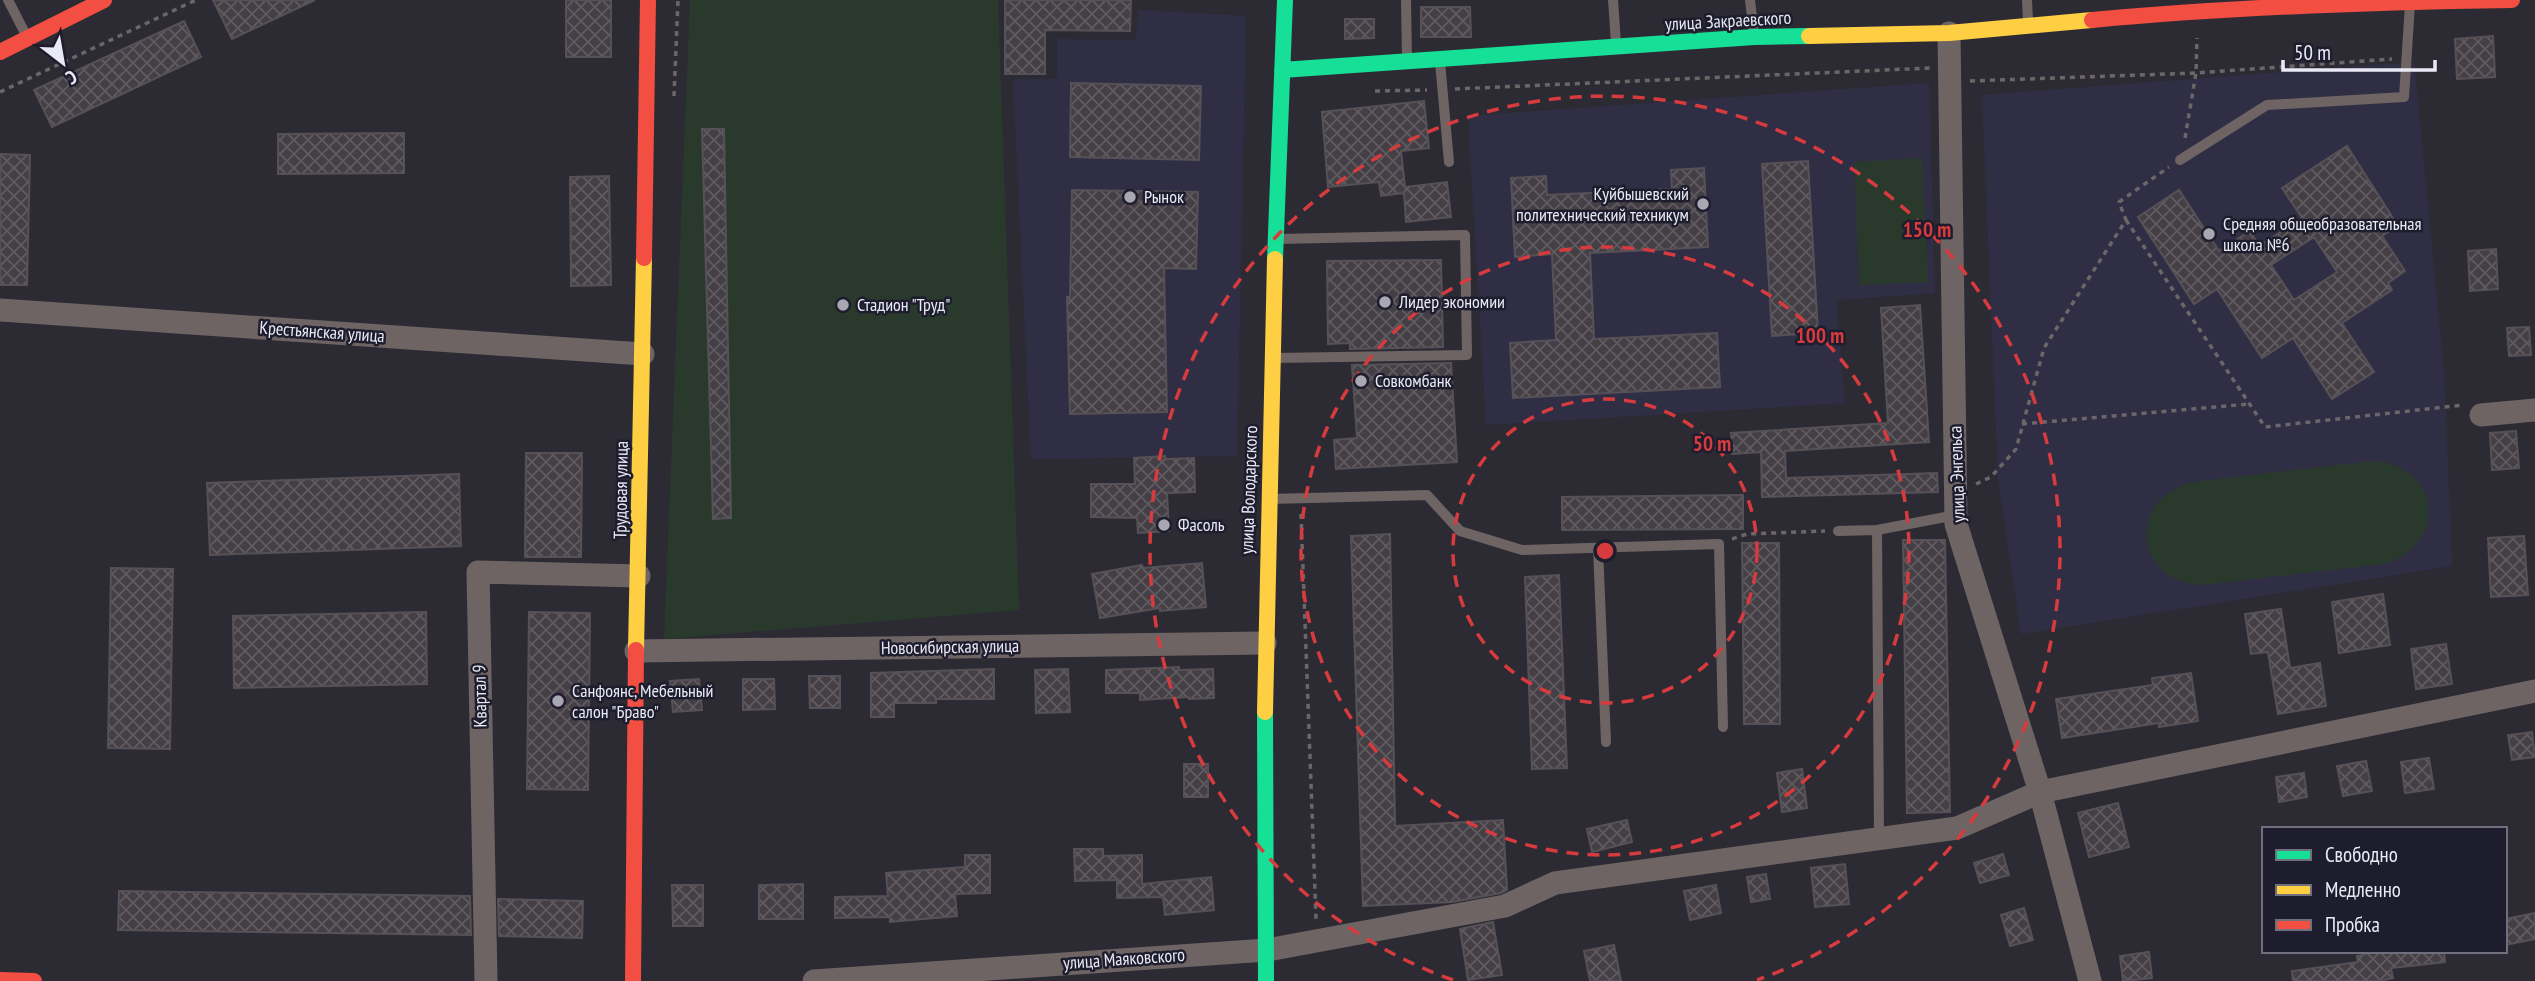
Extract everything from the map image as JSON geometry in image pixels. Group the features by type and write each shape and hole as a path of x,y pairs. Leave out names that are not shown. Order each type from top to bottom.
{"street":[{"path":"0,52 104,0"},
{"name":"Трудовая улица","path":"633,981 648,0"},
{"name":"улица Володарского","path":"1266,981 1267,499 1284,0"},
{"name":"улица Закраевского","path":"1282,70 1754,37 1949,33 2198,12 2403,1 2512,0"},
{"name":"улица Энгельса","path":"1949,33 1956,524 2040,792 2090,981"},
{"name":"Крестьянская улица","path":"0,310 643,354"},
{"path":"2481,415 2535,410"},
{"name":"Квартал 9","path":"486,981 478,572 639,576"},
{"name":"Новосибирская улица","path":"636,651 1265,643"},
{"name":"улица Маяковского","path":"814,981 1266,950 1505,906 1555,883 1957,828 2040,792 2535,691"},
{"path":"0,979 34,981"}],"lane":[{"path":"8,0 27,39"},
{"path":"1406,0 1407,62"},
{"path":"1613,0 1617,47"},
{"path":"1749,0 1754,37"},
{"path":"2027,0 2028,26"},
{"path":"2180,160 2267,105 2404,97 2406,58 2403,1"},
{"path":"1440,60 1449,162"},
{"path":"1273,358 1467,355 1465,236 1275,239"},
{"path":"1267,499 1427,495 1460,531 1522,550 1719,544 1723,727"},
{"path":"1838,531 1877,530 1956,504"},
{"path":"1877,530 1879,839"},
{"path":"1598,548 1606,742"}],"path":[{"path":"0,92 196,0"},
{"path":"2198,12 2196,73 2180,160 2119,202 2126,220 2265,427 2474,404 2481,415"},
{"path":"1366,92 1950,74 2196,73 2406,58"},
{"path":"1956,504 1991,477 2015,449 2044,348 2126,220"},
{"path":"2022,424 2249,404"},
{"path":"1301,498 1317,940"},
{"path":"1719,544 1747,534 1838,531"}],"shaded area":[{"name":"Рынок","path":"1139,10 1246,16 1237,456 1031,459 1013,79 1057,79 1057,39 1135,40"},
{"name":"Средняя общеобразовательная школа №6","path":"2414,62 2444,372 2452,566 2021,634 1998,478 1982,95"},
{"name":"Куйбышевский политехнический техникум","path":"1929,83 1935,293 1836,300 1845,403 1486,425 1468,116"}],"green space":[{"name":"Стадион \"Труд\"","path":"690,0 998,0 1019,610 664,639"},
{"path":"1922,158 1928,282 1859,285 1854,162"},
{"path":"2372,461 2395,466 2412,476 2423,490 2428,506 2427,524 2419,540 2405,554 2383,564 2203,585 2180,580 2163,570 2152,556 2146,540 2148,522 2156,506 2170,492 2192,482"}],"building":[{"path":"213,0 315,0 232,39"},
{"path":"566,0 611,0 611,57 566,57"},
{"path":"1005,0 1131,0 1130,31 1045,30 1045,74 1005,74"},
{"path":"1421,7 1470,7 1471,37 1421,37"},
{"path":"1345,19 1374,19 1374,38 1345,39"},
{"path":"184,21 201,57 52,127 34,90"},
{"path":"2493,36 2495,77 2457,79 2455,39"},
{"path":"1071,83 1201,86 1199,160 1070,157"},
{"path":"1424,101 1429,148 1401,151 1405,187 1447,182 1451,217 1406,222 1404,193 1381,196 1379,182 1328,187 1322,112"},
{"path":"702,129 724,129 731,518 713,519"},
{"path":"404,133 404,173 278,174 278,134"},
{"path":"2347,146 2398,226 2382,236 2405,271 2388,283 2392,290 2342,323 2374,372 2332,399 2293,338 2262,358 2217,289 2194,304 2138,217 2179,190 2219,251 2250,231 2259,246 2302,218 2282,188","holes":["2314,237 2337,272 2294,300 2271,265"]},
{"path":"0,154 30,155 27,285 0,285"},
{"path":"1808,161 1818,333 1772,336 1762,164"},
{"path":"1704,168 1708,247 1590,253 1594,339 1717,333 1720,387 1513,398 1510,343 1556,340 1552,254 1515,257 1511,178 1546,176 1547,195 1672,189 1671,170"},
{"path":"609,176 611,285 571,286 570,177"},
{"path":"1072,190 1198,192 1196,269 1164,268 1167,412 1070,414 1067,297 1070,297"},
{"path":"2496,249 2498,289 2470,291 2468,251"},
{"name":"Лидер экономии","path":"1441,260 1443,347 1350,349 1350,343 1328,344 1327,261"},
{"path":"1920,305 1929,442 1785,451 1786,478 1937,473 1938,492 1762,497 1761,452 1732,454 1731,433 1888,423 1881,308"},
{"path":"2529,327 2531,355 2509,356 2507,328"},
{"path":"1451,363 1457,462 1336,469 1334,440 1357,438 1352,365"},
{"path":"2516,431 2519,468 2492,470 2490,433"},
{"path":"526,453 582,453 581,557 525,557"},
{"path":"1165,456 1166,459 1194,458 1195,492 1167,493 1169,531 1138,533 1137,518 1091,517 1091,484 1135,484 1134,458"},
{"path":"459,474 461,546 210,555 207,483"},
{"path":"1743,495 1743,529 1562,530 1562,497"},
{"path":"1390,534 1395,826 1503,820 1507,890 1501,893 1452,902 1363,906 1351,536"},
{"path":"2524,536 2528,595 2491,597 2488,538"},
{"path":"1903,540 1945,540 1950,812 1907,813"},
{"path":"1742,543 1779,543 1780,724 1744,724"},
{"path":"1202,563 1206,607 1160,611 1160,608 1100,618 1092,574 1142,565 1143,568"},
{"path":"111,568 173,569 170,749 108,748"},
{"path":"1559,575 1567,768 1532,769 1525,577"},
{"path":"2383,594 2390,645 2339,653 2332,602"},
{"path":"2281,609 2290,668 2320,663 2326,706 2278,714 2268,652 2251,654 2245,614"},
{"path":"426,612 427,684 234,688 233,616"},
{"name":"Санфоянс, Мебельный салон \"Браво\"","path":"529,612 590,613 588,790 527,789"},
{"path":"2446,644 2452,684 2416,689 2411,649"},
{"path":"1179,667 1179,670 1213,669 1214,698 1140,700 1140,693 1106,693 1106,670"},
{"path":"994,669 994,699 936,699 936,703 894,703 894,717 871,717 871,673"},
{"path":"1068,669 1070,712 1036,713 1035,670"},
{"path":"2191,673 2198,721 2159,727 2159,723 2062,738 2056,699 2153,685 2152,678"},
{"path":"809,676 840,676 840,708 810,708"},
{"path":"699,679 702,710 673,712 670,681"},
{"path":"743,679 774,679 775,709 743,710"},
{"path":"2532,732 2535,757 2512,760 2508,735"},
{"path":"2429,758 2434,789 2405,793 2401,762"},
{"path":"2366,761 2372,791 2343,796 2337,766"},
{"path":"1184,764 1208,764 1208,797 1184,797"},
{"path":"1802,769 1807,808 1782,812 1777,773"},
{"path":"2304,773 2307,797 2279,802 2276,777"},
{"path":"2118,803 2129,847 2089,857 2078,813"},
{"path":"1627,820 1632,842 1592,852 1587,829"},
{"path":"1074,849 1103,849 1103,856 1142,855 1142,884 1211,877 1214,910 1165,915 1163,897 1117,898 1117,880 1075,881"},
{"path":"2003,854 2009,875 1980,883 1974,863"},
{"path":"965,855 990,855 990,893 955,894 957,916 890,922 890,917 835,918 835,897 888,896 886,873 965,867"},
{"path":"1845,864 1849,904 1815,907 1811,868"},
{"path":"1766,874 1770,899 1751,902 1747,877"},
{"path":"803,884 803,919 759,919 759,885"},
{"path":"672,885 703,885 703,926 673,926"},
{"path":"1716,885 1721,913 1690,920 1684,891"},
{"path":"119,891 470,896 471,935 118,930"},
{"path":"498,899 583,901 582,938 499,936"},
{"path":"2024,908 2033,940 2010,946 2001,915"},
{"path":"2535,913 2535,939 2507,945 2507,919"},
{"path":"1493,922 1502,975 1468,980 1460,929"},
{"path":"1614,945 1621,981 1590,981 1584,951"},
{"path":"2149,952 2152,978 2123,981 2120,956"},
{"path":"2371,953 2444,953 2445,962 2391,968 2393,978 2380,981 2293,981 2292,971 2358,962 2357,956"}],"traffic: fast":[{"path":"1275,259 1285,0"},
{"path":"1282,70 1754,37 1809,36"},
{"path":"1265,712 1266,981"}],"traffic: slow":[{"path":"1809,36 1949,33 2092,20"},
{"path":"636,650 644,258"},
{"path":"1265,712 1275,259"}],"traffic: jam":[{"path":"0,52 104,0"},
{"path":"644,258 648,0"},
{"path":"2092,20 2302,6 2512,0"},
{"path":"633,981 636,650"},
{"path":"0,980 34,981"}],"place":[{"name":"Рынок","path":"1130,197"},
{"name":"Куйбышевский политехнический техникум","path":"1703,204"},
{"name":"Средняя общеобразовательная школа №6","path":"2209,234"},
{"name":"Лидер экономии","path":"1385,302"},
{"name":"Стадион \"Труд\"","path":"843,305"},
{"name":"Совкомбанк","path":"1361,381"},
{"name":"Фасоль","path":"1164,525"},
{"name":"Санфоянс, Мебельный салон \"Браво\"","path":"558,701"}]}
